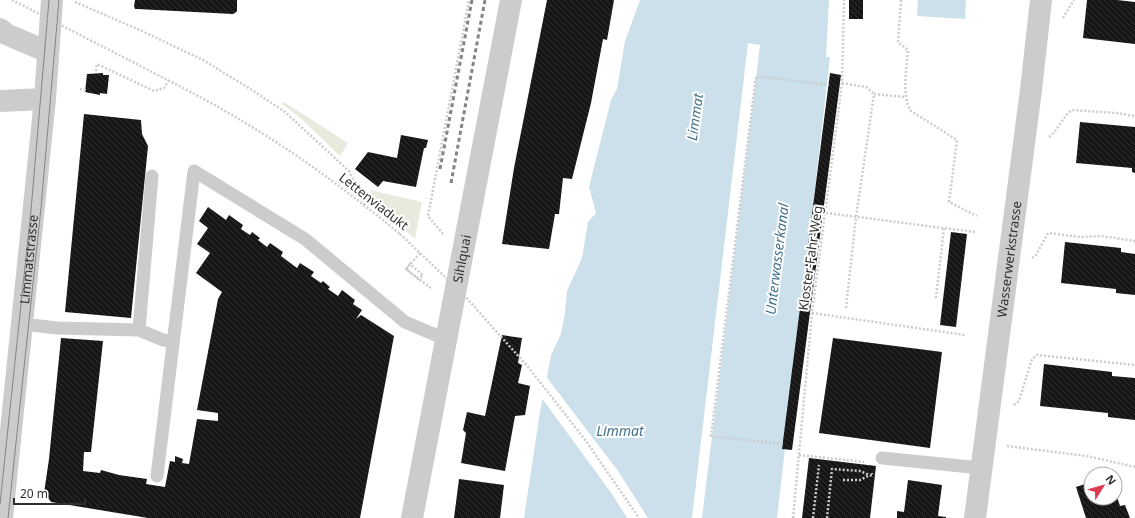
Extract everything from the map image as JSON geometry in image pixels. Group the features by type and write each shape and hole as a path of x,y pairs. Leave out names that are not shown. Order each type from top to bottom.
{"street":[{"name":"Limmatstrasse","path":"2,518 44,99 52,0"},
{"name":"Sihlquai","path":"412,518 445,339 454,305 511,0"},
{"name":"Wasserwerkstrasse","path":"975,518 1031,90 1041,0"},
{"path":"0,29 6,34 48,52"},
{"path":"0,101 44,99"}],"lane":[{"path":"157,476 194,171 305,239 405,322 445,339"},
{"path":"139,330 152,176"},
{"path":"22,324 57,328 139,330 163,340 173,341"},
{"path":"882,458 981,468"}],"path":[{"name":"Lettenviadukt","path":"12,0 169,80 241,120 280,144 325,175 400,234 463,294 529,368 586,440 639,518"},
{"path":"71,0 203,60 285,112 349,171 365,206"},
{"path":"442,240 443,233 428,216 469,0"},
{"name":"Kloster-Fahr-Weg","path":"793,518 812,313 842,83 844,0"},
{"path":"901,0 898,42 908,50 905,97 907,105 911,111 958,140 949,202 977,216"},
{"path":"1065,16 1074,0"},
{"path":"96,71 98,64 154,91 164,88 169,80"},
{"path":"783,444 711,436 756,76 829,85"},
{"path":"842,83 866,87 874,94 905,97"},
{"path":"80,89 86,90"},
{"path":"846,308 856,218 874,94"},
{"path":"1053,134 1068,113 1072,110 1135,116"},
{"path":"826,213 975,232"},
{"path":"936,298 944,228"},
{"path":"1036,255 1048,233 1080,237 1101,236 1135,241"},
{"path":"420,253 406,269 432,289"},
{"path":"434,275 437,261"},
{"path":"410,264 422,275 418,279 406,269 410,264"},
{"path":"430,296 433,282"},
{"path":"812,313 965,335"},
{"path":"1019,401 1032,359 1037,355 1135,365"},
{"path":"1008,446 1087,456 1135,467"},
{"path":"799,455 869,462"},
{"path":"813,518 819,465"},
{"path":"827,518 832,468 860,471"},
{"path":"844,480 860,480 868,476"}],"shaded area":[{"path":"284,102 348,143 340,156 304,121 282,104"},
{"path":"370,190 422,202 415,239 378,208"}],"water":[{"name":"Limmat","path":"640,0 829,0 826,57 830,57 777,518 702,518 760,45 748,43 692,518 524,518 540,412 551,355 561,334 567,291 582,258 588,222 596,213 589,187 611,100 617,89 625,41"},
{"path":"918,0 966,0 965,19 917,16"}],"pier":[{"path":"545,375 618,471 648,518 627,518 612,494 541,397"}],"building":[{"path":"135,0 237,0 237,11 233,14 135,9"},
{"path":"547,0 614,0 607,40 603,39 591,103 572,179 563,178 559,214 555,214 549,249 502,244 514,168"},
{"path":"849,0 863,0 863,19 849,19"},
{"path":"1087,0 1117,0 1135,2 1135,44 1083,38"},
{"path":"103,73 103,75 109,75 107,94 100,93 100,95 85,92 87,74"},
{"path":"830,73 841,75 792,450 782,449"},
{"path":"84,114 141,120 142,134 148,146 131,318 65,312"},
{"path":"1080,122 1135,127 1135,173 1132,172 1132,168 1076,163"},
{"path":"401,135 428,140 426,148 424,148 416,187 383,181 378,187 355,169 368,152 397,158"},
{"path":"208,207 226,220 229,215 243,225 241,229 250,235 252,232 260,238 258,240 267,247 270,243 283,252 281,256 297,268 300,263 314,272 311,276 321,283 323,281 330,287 328,289 338,296 342,290 355,300 353,304 362,310 356,319 361,315 394,336 360,518 148,518 51,502 44,493 49,459 61,338 103,341 91,452 84,452 83,471 100,473 101,470 119,475 147,479 146,484 165,487 170,461 175,462 175,456 183,459 182,463 189,464 197,419 218,421 218,413 197,410 218,299 222,292 196,273 210,253 197,244 208,228 199,221"},
{"path":"951,232 967,234 956,327 940,325"},
{"path":"1065,242 1121,248 1121,252 1135,254 1135,295 1116,293 1116,289 1061,283"},
{"path":"502,335 522,338 518,363 522,365 518,383 530,386 525,415 515,416 505,471 461,463 466,433 463,430 467,412 485,416"},
{"path":"833,338 942,352 930,448 819,433"},
{"path":"1044,364 1112,372 1112,376 1135,378 1135,420 1108,417 1108,413 1040,406"},
{"path":"809,458 876,466 870,518 802,518"},
{"path":"459,479 504,485 500,518 454,518"},
{"path":"908,480 942,485 938,516 946,518 897,518 897,511 904,512"},
{"path":"1083,485 1083,506 1125,505 1130,518 1086,518 1076,487"}],"tram line":[{"path":"0,504 31,210 49,0"},
{"path":"8,518 41,208 59,0"}],"railway":[{"path":"440,169 472,0"},
{"path":"451,183 485,0"}],"water label":[{"name":"Unterwasserkanal","path":"777,259"}]}
